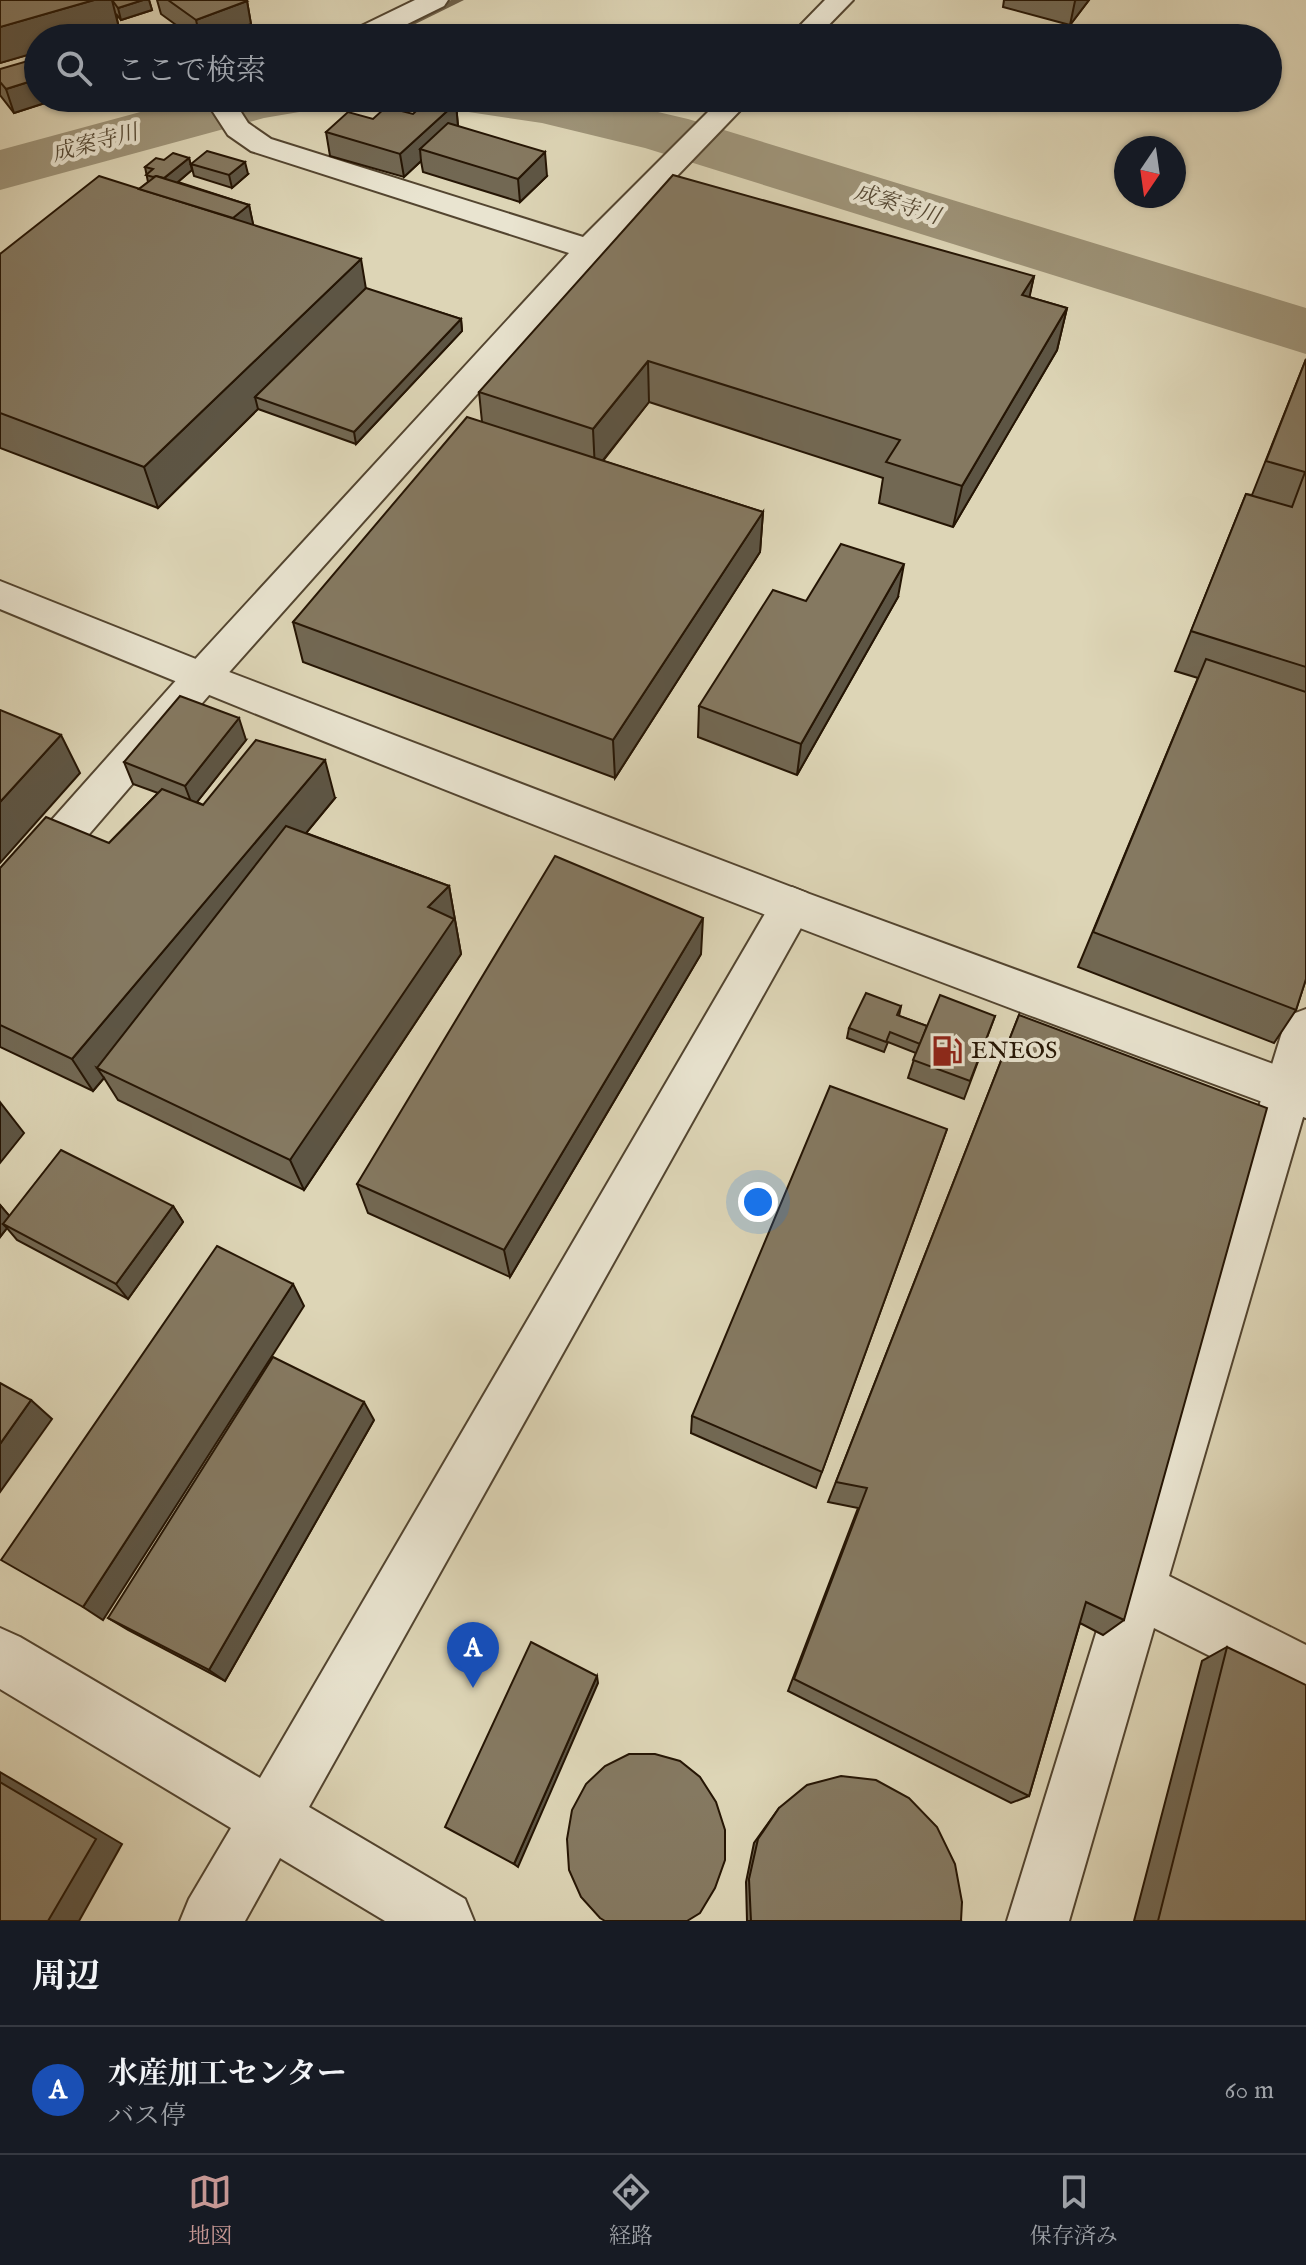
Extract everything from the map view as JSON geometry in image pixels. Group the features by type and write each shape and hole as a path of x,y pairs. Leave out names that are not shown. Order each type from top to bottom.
{"street":[{"path":"386,24 435,0"},
{"path":"815,24 840,0"},
{"path":"227,112 238,129 261,145 589,249"},
{"path":"0,908 202,677 589,249 723,112"},
{"path":"0,594 202,677 792,905 1297,1093"},
{"path":"211,1921 792,905"},
{"path":"1038,1921 1138,1590 1297,1093 1306,1029"},
{"path":"1138,1590 1306,1675"},
{"path":"0,1657 443,1921"}],"building":[{"path":"0,0 94,0 0,27"},
{"path":"112,0 143,0 118,8"},
{"path":"168,0 245,0 247,1 196,20"},
{"path":"24,62 24,83 6,89 0,82 0,69"},
{"path":"348,112 373,119 381,112 446,112 400,154 326,132"},
{"path":"448,123 545,152 518,179 420,149"},
{"path":"207,151 245,162 229,175 191,164"},
{"path":"173,153 189,158 164,178 146,175 153,169 145,167 156,158 164,160"},
{"path":"673,175 1034,276 1022,295 1067,308 962,486 886,462 900,440 648,361 593,429 479,392"},
{"path":"99,176 361,259 144,467 0,413 0,254"},
{"path":"156,176 249,205 233,218 139,189"},
{"path":"366,288 461,319 354,432 255,397"},
{"path":"1306,359 1306,667 1191,631 1246,494 1292,507 1305,472 1266,461"},
{"path":"467,417 763,512 613,740 293,622"},
{"path":"841,544 904,564 801,744 699,706 773,590 806,601"},
{"path":"1206,659 1306,692 1306,979 1296,1010 1093,932"},
{"path":"180,696 239,718 185,786 124,762"},
{"path":"0,710 61,735 0,802"},
{"path":"256,740 325,760 72,1059 0,1025 0,868 46,817 109,843 162,789 203,805"},
{"path":"286,826 449,886 428,907 454,919 290,1160 97,1068"},
{"path":"555,856 703,918 504,1250 357,1184"},
{"path":"866,993 901,1006 897,1015 927,1026 920,1044 890,1032 886,1042 849,1028"},
{"path":"940,995 995,1016 970,1081 913,1060"},
{"path":"1019,1015 1267,1108 1124,1620 1086,1602 1029,1796 794,1679 867,1488 836,1482"},
{"path":"830,1086 947,1129 822,1472 692,1416"},
{"path":"61,1150 173,1206 116,1284 3,1224"},
{"path":"217,1246 293,1284 83,1607 1,1560"},
{"path":"273,1357 364,1402 209,1670 108,1618"},
{"path":"0,1383 31,1400 0,1444"},
{"path":"531,1642 597,1676 514,1864 445,1827"},
{"path":"1227,1647 1306,1685 1306,1921 1158,1921"},
{"path":"629,1754 655,1754 680,1761 700,1777 716,1802 725,1830 725,1860 715,1888 700,1913 687,1921 605,1921 581,1897 569,1870 567,1839 572,1810 586,1784 605,1766"},
{"path":"841,1776 876,1780 909,1798 937,1827 955,1864 962,1902 961,1921 751,1921 749,1879 758,1839 779,1808 807,1785"},
{"path":"0,1782 96,1839 48,1921 0,1921"}],"waterway":[{"path":"408,24 459,0"},
{"name":"成案寺川","path":"0,170 213,112"},
{"name":"成案寺川","path":"576,112 665,133 1306,332"}],"place":[{"name":"ENEOS","path":"947,1051"},
{"name":"水産加工センター","path":"473,1688"}]}
